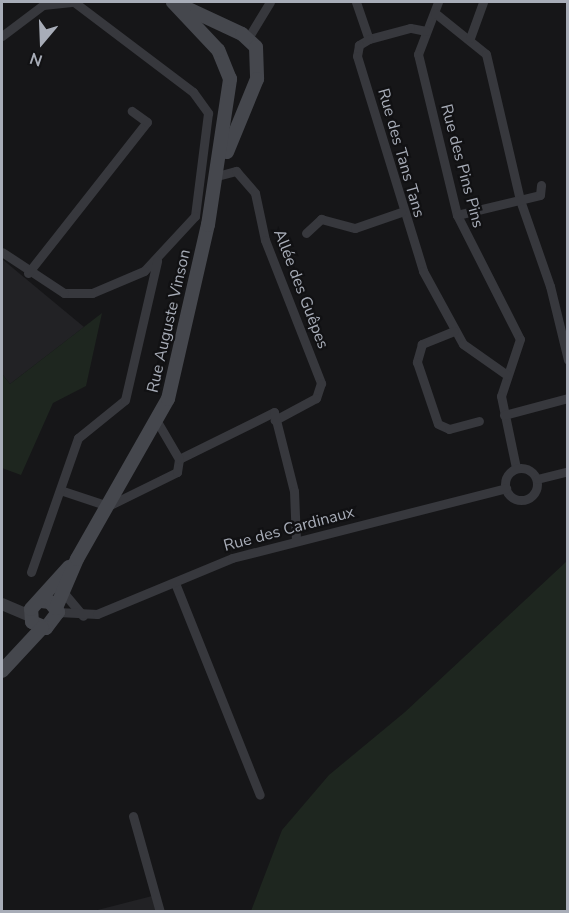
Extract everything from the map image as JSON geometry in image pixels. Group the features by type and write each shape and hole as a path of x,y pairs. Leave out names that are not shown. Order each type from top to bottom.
{"main road":[{"name":"Rue Auguste Vinson","path":"174,2 245,36 259,63 251,98 216,181"},
{"name":"Rue Auguste Vinson","path":"77,559 158,423 179,360 216,181 230,79 219,50 174,2"},
{"path":"219,50 230,36 245,36"},
{"path":"230,79 236,92 251,98"},
{"path":"43,615 63,592 77,559"},
{"path":"2,671 27,641 77,559"}],"street":[{"path":"2,36 43,5 74,2 193,92 208,113 195,216 157,261 92,293 52,290 2,252"},
{"path":"245,36 269,2"},
{"path":"356,2 369,39 410,28 426,31"},
{"name":"Rue des Pins Pins","path":"438,2 418,54 457,215 520,339 501,396 516,468"},
{"path":"470,38 483,2"},
{"path":"435,13 470,38 486,54 520,200 550,286 567,360"},
{"name":"Rue des Tans Tans","path":"369,39 359,45 357,56 401,213 423,271 454,331 476,358 507,375"},
{"path":"28,273 147,122 132,111"},
{"name":"Allée des Guêpes","path":"179,459 274,412 275,420 316,398 321,383 265,240 255,193 236,171 216,181"},
{"path":"199,196 216,181"},
{"path":"457,215 540,195 541,185"},
{"path":"306,233 321,219 355,228 401,213"},
{"path":"195,216 208,225"},
{"path":"31,572 63,491 78,438 125,400 157,261"},
{"path":"454,331 422,344 417,362 438,424 449,429 479,421"},
{"path":"504,415 567,398"},
{"path":"275,420 294,491 296,540"},
{"path":"63,491 108,506 165,480 177,472 179,459 158,423"},
{"path":"516,468 533,472 537,479 528,499 514,498 506,488 507,476 516,468"},
{"path":"537,479 567,471"},
{"name":"Rue des Cardinaux","path":"43,615 85,616 296,540 506,488"},
{"path":"175,583 260,795"},
{"path":"63,592 85,616"},
{"path":"2,603 43,615"},
{"path":"133,816 160,912"}],"shaded area":[{"path":"2,259 84,327 10,384 2,374"},
{"path":"102,313 86,386 53,403 21,475 2,468 2,374 10,384"},
{"path":"567,561 567,911 251,911 282,830 329,775 405,712"},
{"path":"156,895 160,912 90,912"}]}
